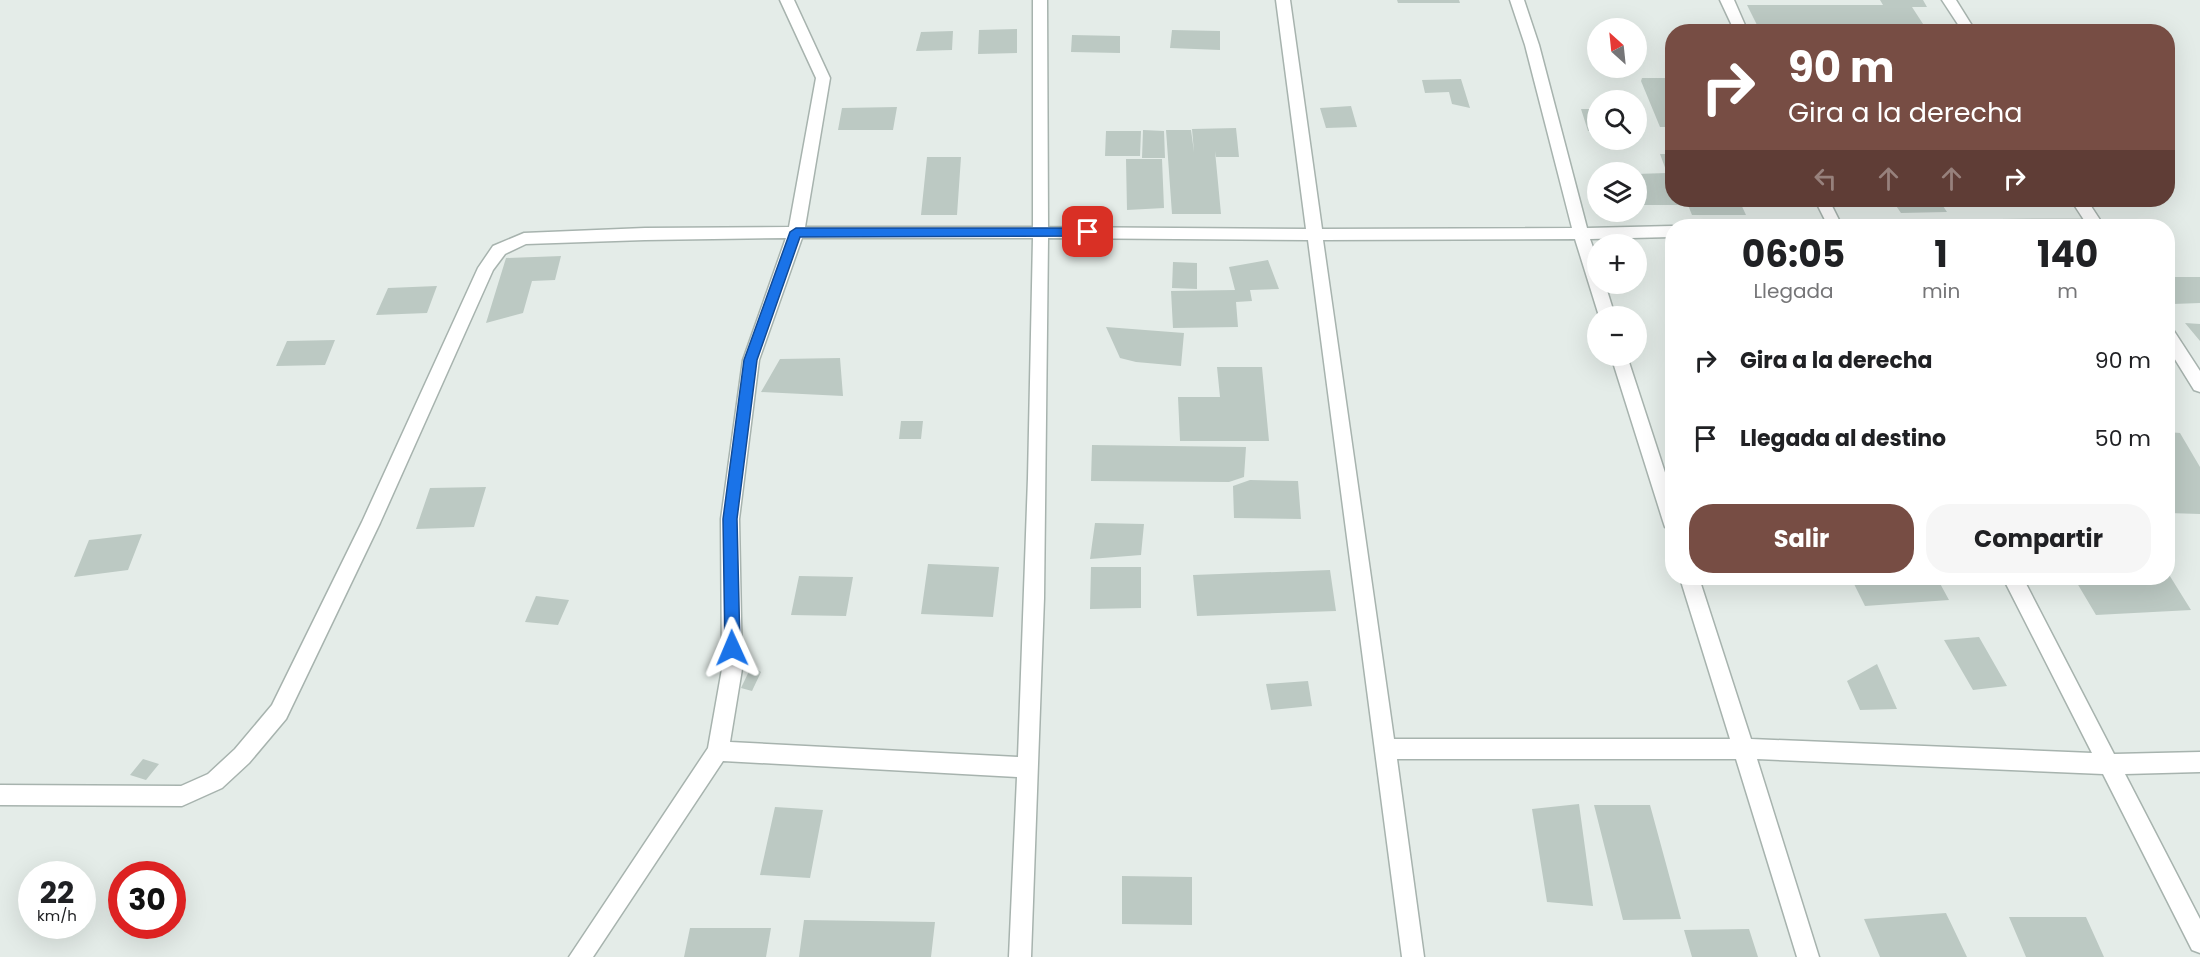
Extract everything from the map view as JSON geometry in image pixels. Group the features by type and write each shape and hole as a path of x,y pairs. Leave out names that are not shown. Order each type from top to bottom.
{"street":[{"path":"580,957 718,752 732,669 730,519 751,360 796,232 823,78 787,0"},
{"path":"1020,957 1029,768 1042,231 1040,0"},
{"path":"1283,0 1413,957"},
{"path":"1517,0 1532,45 1581,234 1604,306"},
{"path":"1727,0 1738,24"},
{"path":"1949,0 1965,24"},
{"path":"0,795 182,796 215,781 243,756 279,712 371,523 486,268 498,250 524,239 796,232 1042,231 1316,236 1665,232"},
{"path":"2175,346 2200,385"},
{"path":"1622,366 1665,499"},
{"path":"1692,585 1808,957"},
{"path":"2017,585 2200,942"},
{"path":"1384,749 1745,749 2108,764 2200,762"},
{"path":"718,752 1029,768"}],"building":[{"path":"1397,0 1459,0 1460,3 1398,3"},
{"path":"1880,0 1923,0 1927,7 1912,7 1923,24 1756,24 1747,5 1883,5"},
{"path":"1017,29 1017,53 978,54 979,30"},
{"path":"1172,30 1220,31 1220,50 1170,48"},
{"path":"953,31 952,50 916,51 921,32"},
{"path":"1072,35 1120,36 1120,53 1071,52"},
{"path":"1642,78 1665,78 1665,127 1660,127 1647,96 1647,90 1645,90"},
{"path":"1461,79 1470,108 1452,104 1449,92 1425,93 1422,80"},
{"path":"1351,106 1357,127 1326,128 1320,108"},
{"path":"897,107 893,130 838,130 842,108"},
{"path":"1581,109 1587,109 1587,128"},
{"path":"1236,128 1239,157 1216,157 1215,151 1221,214 1172,214 1166,130 1191,130 1194,152 1192,129"},
{"path":"1143,130 1164,131 1165,158 1142,158"},
{"path":"1106,131 1141,131 1140,156 1105,156"},
{"path":"1660,154 1665,154 1665,168"},
{"path":"927,157 961,157 957,215 921,215"},
{"path":"1126,159 1162,159 1164,208 1127,210"},
{"path":"1665,173 1665,205 1647,205 1647,174"},
{"path":"1689,207 1742,207 1746,215 1692,215"},
{"path":"1897,207 1944,207 1947,212 1901,213"},
{"path":"561,256 555,280 532,281 523,313 486,323 506,258"},
{"path":"1268,260 1279,289 1250,290 1252,301 1236,302 1238,327 1173,328 1171,291 1235,290 1229,267"},
{"path":"1173,262 1197,263 1197,289 1172,288"},
{"path":"2175,277 2200,277 2200,303 2175,304"},
{"path":"437,286 427,313 376,315 388,288"},
{"path":"2185,323 2200,324 2200,341"},
{"path":"1106,327 1184,333 1181,366 1136,362 1120,358"},
{"path":"335,340 325,365 276,366 287,341"},
{"path":"840,358 843,396 761,392 780,359"},
{"path":"1217,367 1262,367 1269,441 1180,441 1178,397 1220,397"},
{"path":"901,421 923,421 921,439 899,439"},
{"path":"2175,433 2180,433 2200,467 2200,514 2175,513"},
{"path":"1092,445 1246,447 1244,477 1229,482 1091,481"},
{"path":"1250,480 1298,481 1301,519 1234,518 1233,486"},
{"path":"486,487 474,527 416,529 430,488"},
{"path":"1095,523 1144,524 1141,555 1090,559"},
{"path":"142,534 128,570 74,577 89,540"},
{"path":"928,564 999,567 993,617 921,614"},
{"path":"1091,567 1141,567 1141,608 1090,609"},
{"path":"1330,570 1336,611 1197,616 1193,575"},
{"path":"799,576 853,577 846,616 791,615"},
{"path":"2175,584 2191,610 2096,615 2078,585"},
{"path":"1854,585 1941,585 1949,600 1865,606"},
{"path":"536,596 569,600 558,625 525,622"},
{"path":"1979,637 2007,686 1973,690 1944,640"},
{"path":"1877,664 1897,709 1860,710 1847,681"},
{"path":"752,665 761,672 752,691 741,688"},
{"path":"1308,681 1312,706 1271,710 1266,684"},
{"path":"143,759 159,764 146,780 130,775"},
{"path":"1579,804 1593,906 1547,902 1532,809"},
{"path":"1594,805 1650,805 1681,919 1623,920"},
{"path":"775,807 823,810 810,878 760,875"},
{"path":"1122,876 1192,877 1192,925 1122,924"},
{"path":"1946,913 1967,957 1880,957 1864,919"},
{"path":"2009,917 2086,917 2104,957 2026,957"},
{"path":"804,920 935,922 931,957 799,957"},
{"path":"690,928 771,928 766,957 684,957"},
{"path":"1749,929 1758,957 1692,957 1684,930"}],"route":[{"path":"732,648 730,519 751,360 796,232 1088,232"}]}
